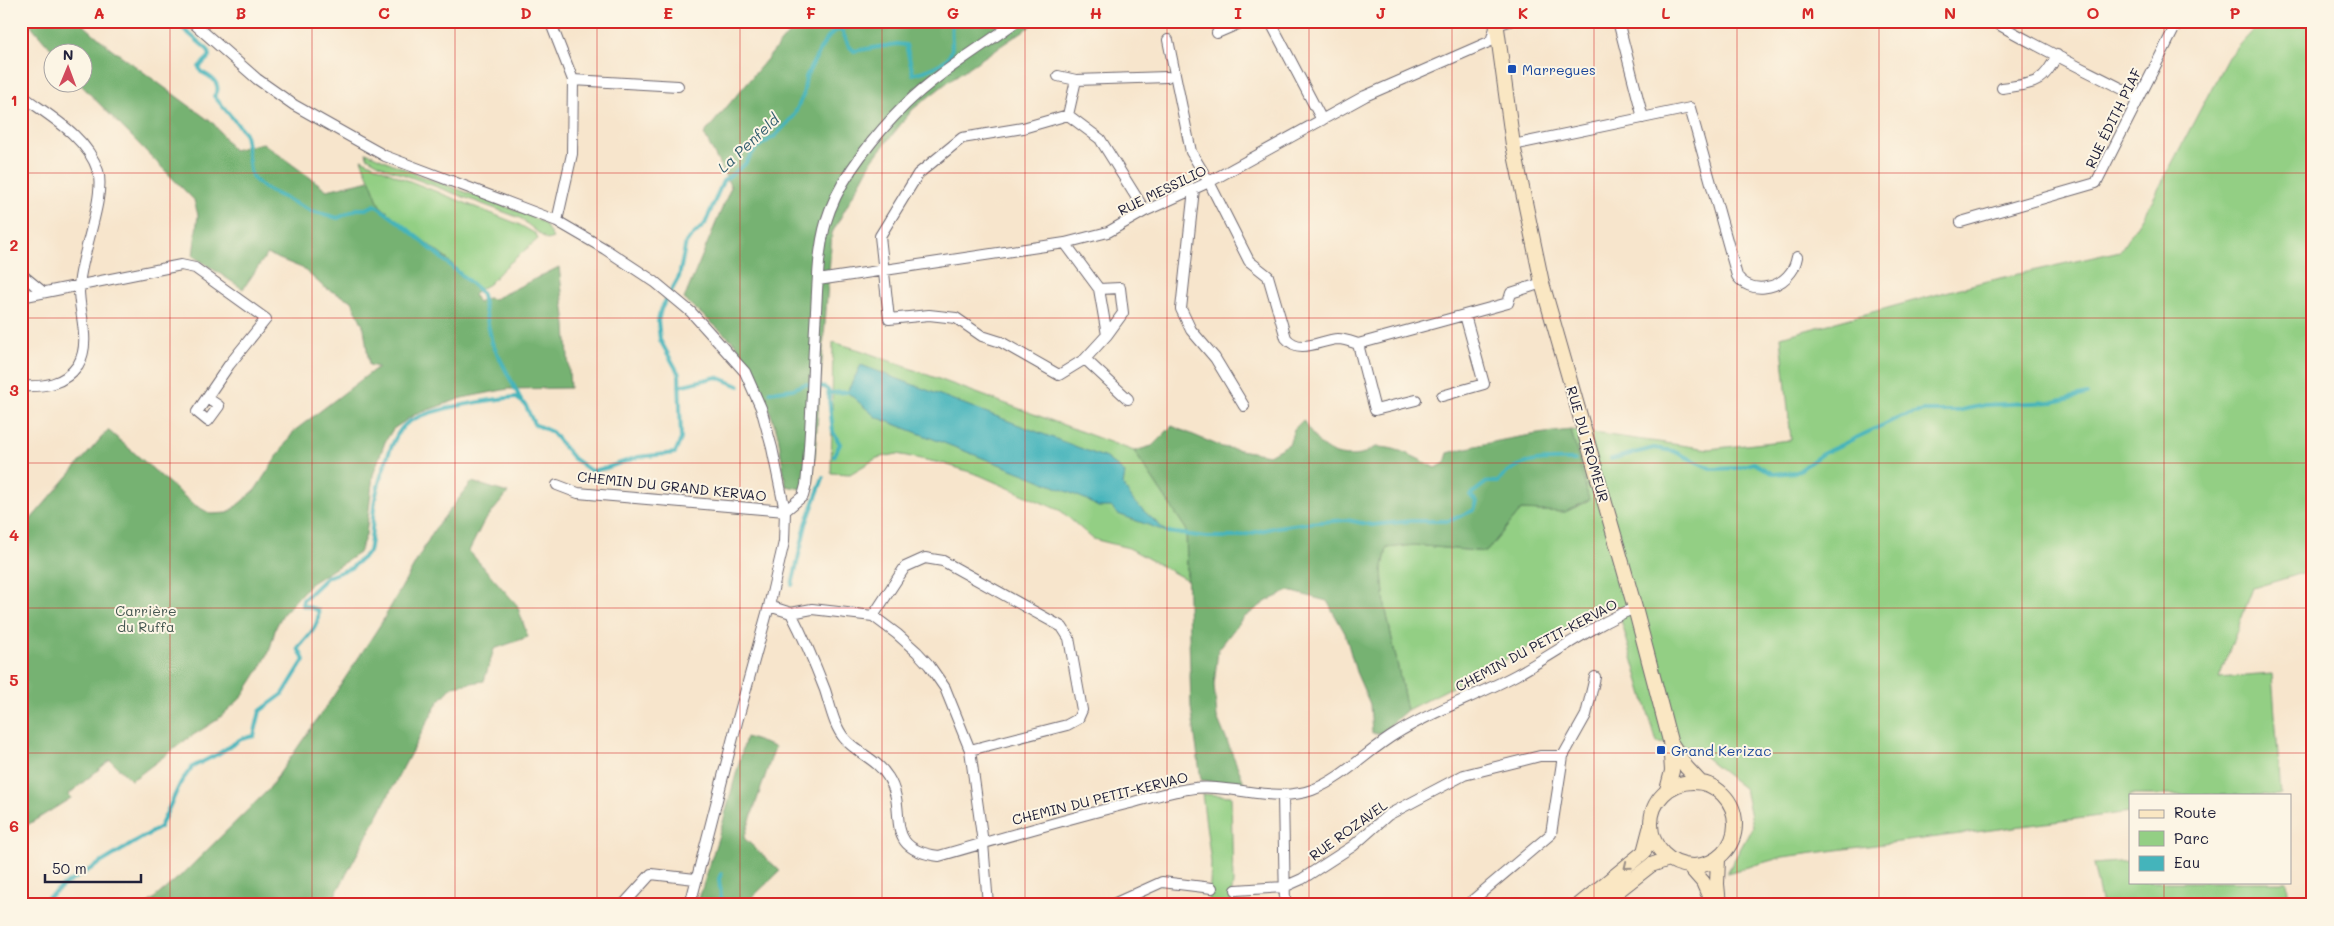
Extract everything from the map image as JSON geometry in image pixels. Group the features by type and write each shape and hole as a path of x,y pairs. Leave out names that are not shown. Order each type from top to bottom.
{"main road":[{"name":"RUE DU TROMEUR","path":"1494,23 1491,41 1501,103 1513,145"},
{"name":"RUE DU TROMEUR","path":"1494,23 1513,145 1542,283 1635,608 1670,741 1672,771 1667,790"},
{"name":"RUE DU TROMEUR","path":"1670,741 1686,767 1700,782"},
{"path":"1579,905 1644,852 1650,826 1655,806 1667,790 1683,782 1700,782 1716,787 1728,799 1735,814 1736,831 1730,847 1718,859 1704,865 1689,866 1669,859 1659,850 1650,826"},
{"path":"1600,905 1651,865 1669,859"},
{"path":"1718,859 1717,884 1719,905"},
{"path":"1689,866 1703,882 1713,905"}],"street":[{"path":"191,21 257,79 294,105 385,156 557,220 589,238 654,282 691,312 745,372 761,408 772,448 785,511 784,542 769,606 695,879 690,905"},
{"path":"550,21 573,80 572,154 557,220"},
{"path":"785,511 803,496 808,460 818,280 822,243 830,210 842,186 883,128 906,104 1017,21"},
{"path":"1217,33 1245,21"},
{"path":"1270,21 1322,120"},
{"path":"1494,23 1510,21"},
{"path":"1618,21 1643,118"},
{"path":"1993,21 2041,49 2057,55 2138,97"},
{"name":"RUE ÉDITH PIAF","path":"1961,222 2096,183 2178,21"},
{"path":"1168,40 1191,152 1209,182 1249,262 1268,276 1286,338 1290,343 1302,347 1339,339 1358,344 1508,303 1511,293 1542,283"},
{"name":"RUE MESSILIO","path":"818,280 1065,243 1108,232 1145,211 1209,182 1365,96 1491,41"},
{"path":"2002,88 2038,82 2050,70 2057,55"},
{"path":"1058,76 1076,80 1167,77"},
{"path":"573,80 678,86"},
{"path":"1068,115 1076,80"},
{"path":"21,95 78,138 90,153 99,173 98,192 79,286 84,346 80,362 72,373 58,382 42,387 21,386"},
{"path":"1513,145 1690,108 1737,276 1743,284 1760,288 1772,285 1785,278 1792,271 1797,258"},
{"path":"1068,115 1100,139 1145,211"},
{"path":"1068,115 1022,128 962,138 918,174 880,236 889,319 929,315 956,318 982,336 1001,342 1059,375 1085,359 1108,335 1123,313 1120,288 1099,289"},
{"path":"1194,189 1181,309 1191,330 1214,358 1244,406"},
{"path":"1065,243 1099,289 1108,335"},
{"path":"21,297 181,264 195,268 266,319 229,365 207,398"},
{"path":"21,274 43,292"},
{"path":"1442,396 1484,384 1465,315"},
{"path":"1358,344 1376,410 1416,400"},
{"path":"1085,359 1128,399"},
{"name":"CHEMIN DU GRAND KERVAO","path":"556,485 578,493 785,511"},
{"path":"874,616 904,567 926,558 943,561 1062,627 1069,638 1077,677 1082,710 1078,719 1067,725 970,750"},
{"path":"769,606 791,613 812,609 874,616 897,634 929,665 945,688 970,750 983,843 988,905"},
{"name":"CHEMIN DU PETIT-KERVAO","path":"791,613 804,638 844,739 888,776 894,792 900,830 909,847 921,854 939,856 1188,789 1228,788 1284,795 1300,794 1333,780 1370,750 1398,732 1516,675 1609,619 1635,608"},
{"path":"1467,905 1551,834 1563,756 1586,715 1595,677"},
{"name":"RUE ROZAVEL","path":"1284,887 1302,879 1353,846 1388,815 1464,775 1540,756 1563,756"},
{"path":"1284,795 1284,905"},
{"path":"623,905 651,874 695,879"},
{"path":"1111,905 1162,882 1212,888"},
{"path":"1236,890 1284,887"}],"green space":[{"name":"Carrière du Ruffa","path":"27,21 79,21 108,46 214,124 233,150 263,143 327,190 370,180 380,206 449,261 478,290 474,295 478,303 487,298 494,299 559,267 566,325 570,388 508,389 462,398 414,415 393,429 385,442 373,475 366,535 359,553 310,584 283,614 276,627 269,652 241,698 217,720 187,739 138,776 131,780 110,760 69,794 71,798 21,829 21,537 31,519 108,430 193,504 211,514 228,513 255,490 294,431 378,367 369,365 364,328 352,301 325,288 302,268 267,254 243,289 193,256 198,215 194,200 88,92 92,92 92,42 45,42"},
{"path":"799,21 1038,21 953,78 913,109 873,159 832,233 812,491 786,486 778,435 761,385 736,344 684,299 731,187 704,134"},
{"path":"2261,21 2313,21 2313,570 2253,588 2219,678 2272,674 2281,794 2129,794 2129,812 1783,857 1727,873 1753,826 1745,789 1691,746 1657,743 1616,603 1407,710 1385,606 1382,571 1387,548 1414,545 1486,552 1521,510 1565,512 1589,501 1571,430 1709,449 1791,440 1781,337 1979,283 2120,251 2151,203 2228,57"},
{"path":"366,152 418,175 526,214 544,223 553,238 547,240 520,218 386,168 367,157"},
{"path":"361,159 402,178 518,224 536,234 538,239 504,268 489,284 478,290 449,261 380,206"},
{"path":"833,342 860,350 1134,451 1186,529 1187,580 1129,548 1093,539 1061,511 979,475 945,464 897,454 877,458 850,474 831,473"},
{"path":"1303,420 1319,443 1340,455 1361,455 1376,447 1386,448 1408,454 1436,468 1445,463 1448,453 1509,439 1571,430 1589,500 1565,512 1521,510 1486,552 1414,545 1387,548 1382,571 1385,606 1407,710 1381,733 1372,733 1370,704 1356,672 1345,633 1327,601 1289,591 1267,601 1242,619 1218,650 1214,685 1217,717 1246,787 1201,780 1191,707 1186,529 1134,451 1152,446 1172,426 1222,447 1269,455 1289,444 1294,429"},
{"path":"472,482 508,493 483,523 469,551 517,605 528,637 494,649 484,681 453,686 438,702 330,905 146,905 185,872 268,790 382,622 434,530"},
{"path":"746,737 775,747 744,838 780,871 744,905 697,905 723,822"},
{"path":"1202,794 1231,796 1233,883 1230,905 1209,905 1211,863"},
{"path":"2129,861 2129,884 2287,884 2289,905 2102,905 2093,864"}],"water":[{"path":"861,365 1106,458 1125,473 1123,485 1134,502 1167,532 1118,514 1111,507 1098,507 1085,499 1027,475 876,417 847,392"}],"waterway":[{"path":"174,21 208,50 210,56 199,67 201,72 216,82 218,88 214,96 245,133 250,171 253,178 264,188 311,211 338,218 357,209 366,209 375,205 404,226 479,290 482,295 492,343 521,400"},
{"name":"La Penfeld","path":"38,905 64,885 160,827 181,782 192,767 218,754 241,739 254,736 260,711 283,694 304,660 298,648 315,626 318,610 302,605 303,600 327,577 351,568 369,552 375,502 383,469 398,434 410,421 455,406 515,397 525,404 534,424 552,432 573,458 591,471 638,457 675,453 681,439 679,374 660,340 658,321 661,309 679,277 686,242 705,224 723,181 744,165 756,148 775,136 793,117 803,96 806,77 824,43 832,33 838,30 842,31 849,46 854,51 897,44 906,45 913,74 934,67 948,57 952,49 951,29 953,21"},
{"path":"679,386 717,377 739,386"},
{"path":"770,392 793,389 805,384 824,387 828,390 833,432 840,444 834,456"},
{"path":"830,393 847,392"},
{"path":"1611,459 1654,448 1673,451 1712,469 1736,468 1754,463 1773,474 1797,472 1822,454 1902,416 1923,411 1956,411 1985,405 2054,402 2087,394"},
{"path":"1167,532 1206,537 1235,537 1277,527 1347,520 1372,525 1411,521 1449,521 1474,510 1477,502 1470,495 1487,482 1498,482 1513,468 1543,460 1575,460"},
{"path":"792,585 806,524 823,478"},
{"path":"721,874 719,879 722,905"}],"place":[{"name":"Marregues","path":"1512,69"},
{"name":"Grand Kerizac","path":"1661,750"}]}
